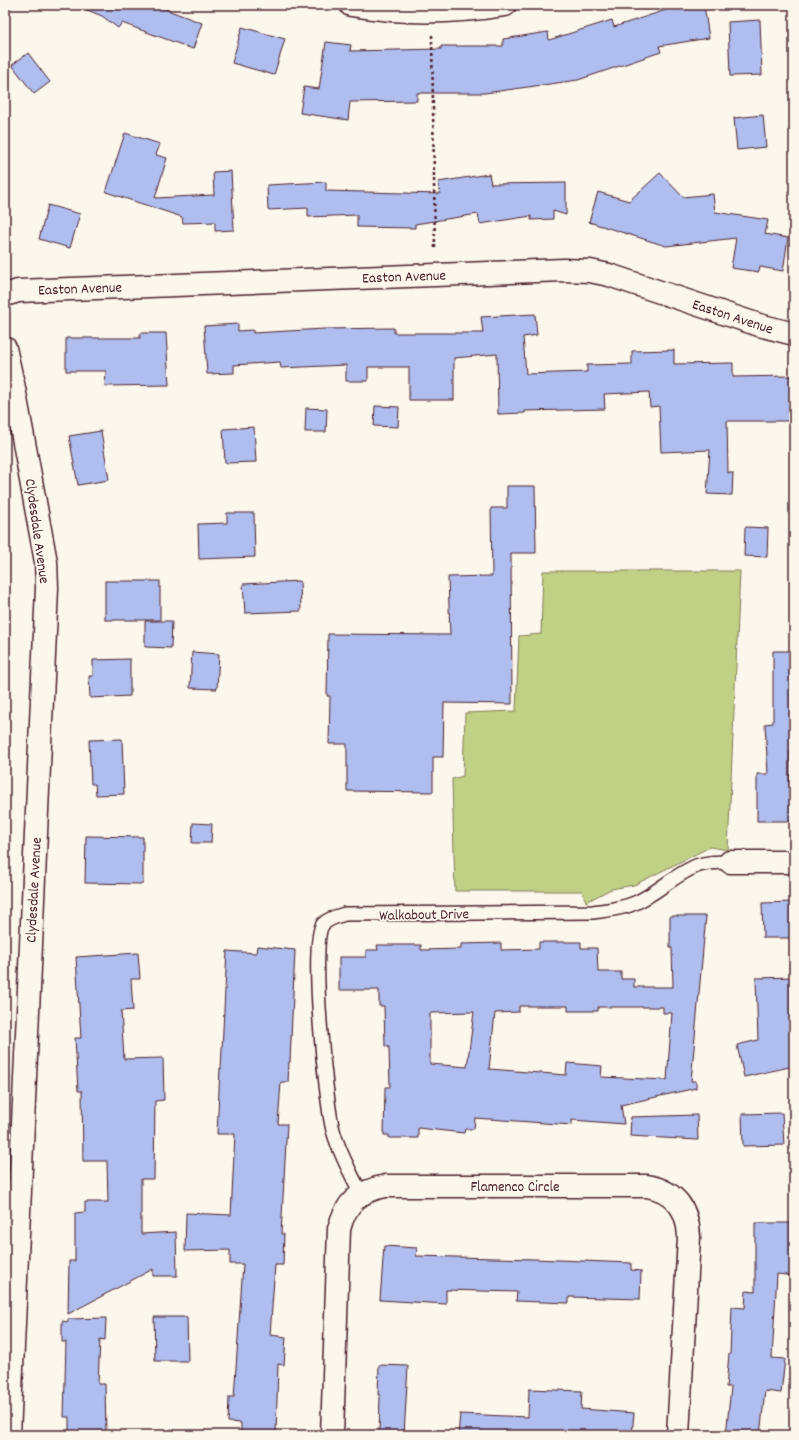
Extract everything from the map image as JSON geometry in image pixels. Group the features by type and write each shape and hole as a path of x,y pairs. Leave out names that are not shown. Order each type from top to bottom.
{"street":[{"path":"351,5 391,10 431,11 462,10 505,5"},
{"name":"Easton Avenue","path":"5,296 18,291 564,270 590,271 609,275 759,325 794,334"},
{"name":"Clydesdale Avenue","path":"5,348 14,388 44,554 47,588 13,1126 9,1435"},
{"name":"Walkabout Drive","path":"730,862 794,862"},
{"name":"Flamenco Circle","path":"332,1435 339,1229 346,1209 353,1200 373,1188 386,1186 647,1186 658,1188 667,1192 684,1211 688,1224 689,1237 678,1435"}],"lane":[{"name":"Walkabout Drive","path":"361,1194 343,1158 333,1130 329,1107 317,983 319,935 323,925 332,918 345,914 593,912 617,909 636,903 683,873 699,865 715,862 730,862"}],"path":[{"path":"431,11 435,275"}],"green space":[{"path":"543,571 740,571 728,850 710,847 634,885 611,889 586,902 582,891 455,891 452,779 463,776 465,713 516,711 519,636 541,634"}],"building":[{"path":"80,5 154,5 202,23 193,49 122,23 118,28 102,16 80,7"},
{"path":"672,5 704,5 709,38 659,46 661,52 578,80 485,93 417,93 417,101 350,102 348,120 300,113 304,87 319,89 326,42 351,45 350,51 441,49 441,46 503,46 503,39 548,32 549,40 612,20 614,27 672,8"},
{"path":"760,20 762,75 730,76 728,22"},
{"path":"242,27 285,39 274,75 232,63"},
{"path":"28,53 50,82 34,94 12,65"},
{"path":"763,115 766,147 737,150 734,118"},
{"path":"125,133 160,144 156,155 167,158 155,198 214,195 213,172 231,171 234,230 215,231 215,222 183,223 182,217 106,192"},
{"path":"660,173 683,197 713,194 715,212 768,220 765,234 788,238 783,271 760,267 759,272 731,268 736,238 666,246 589,222 598,192 629,201"},
{"path":"489,174 491,184 566,183 566,215 553,211 553,219 531,220 531,216 480,224 478,214 415,224 415,228 357,227 357,215 308,217 308,208 268,210 267,185 326,182 326,191 440,194 438,182"},
{"path":"48,205 80,214 70,248 39,239"},
{"path":"535,314 537,335 523,337 526,374 587,372 587,365 632,364 632,351 674,350 674,364 733,363 733,377 792,376 792,421 727,421 728,473 733,473 732,495 707,494 710,450 661,452 659,406 650,407 649,392 604,394 605,409 525,411 525,413 498,414 497,354 454,358 454,400 409,400 409,367 368,367 368,381 346,381 346,365 281,368 280,362 234,365 234,373 207,374 204,326 238,324 238,331 253,330 253,333 324,329 394,328 394,333 483,333 481,317"},
{"path":"140,333 166,333 169,385 105,386 106,371 66,371 66,338 140,338"},
{"path":"375,406 399,407 398,427 374,426"},
{"path":"306,408 327,409 326,432 305,432"},
{"path":"254,427 256,462 225,463 223,429"},
{"path":"101,431 109,480 78,485 69,436"},
{"path":"507,486 535,486 536,553 511,553 512,704 444,703 443,757 433,757 433,792 347,791 347,744 329,744 330,696 327,696 328,634 450,635 448,577 492,576 491,508 507,508"},
{"path":"227,513 254,513 255,557 199,559 198,524 227,523"},
{"path":"745,527 768,528 767,557 744,556"},
{"path":"105,581 160,581 160,620 105,620"},
{"path":"300,581 301,611 245,613 243,584"},
{"path":"145,621 172,621 171,648 145,647"},
{"path":"773,651 794,651 794,752 790,752 790,791 794,791 794,821 757,821 757,774 768,774 765,724 773,723"},
{"path":"192,652 219,654 217,689 190,688"},
{"path":"130,659 130,696 90,698 89,676 93,676 93,660"},
{"path":"122,739 124,794 96,795 95,784 91,784 89,740"},
{"path":"193,823 212,824 211,843 192,843"},
{"path":"86,836 143,837 143,884 85,883"},
{"path":"794,902 794,938 763,938 762,903"},
{"path":"670,916 706,916 691,1081 696,1081 696,1088 621,1105 624,1124 572,1120 572,1125 475,1118 474,1129 465,1129 464,1133 418,1128 418,1138 389,1138 389,1135 384,1135 385,1087 390,1087 389,1047 385,1046 384,1006 379,1006 379,990 339,990 339,957 366,957 366,950 378,950 377,945 421,945 421,950 461,949 461,944 501,943 501,950 539,949 539,942 581,942 581,948 597,948 598,972 621,972 621,979 634,979 634,987 673,987 672,948 670,948","holes":["519,1006 568,1006 568,1011 598,1011 598,1007 663,1007 663,1013 672,1013 667,1080 601,1077 602,1066 567,1063 566,1075 489,1069 495,1013 519,1012","474,1012 467,1067 430,1064 430,1013"]},
{"path":"257,946 295,950 290,1062 288,1082 281,1082 278,1124 287,1124 281,1234 284,1234 283,1265 275,1265 270,1335 286,1337 284,1365 278,1364 276,1435 241,1435 241,1423 228,1422 229,1397 234,1397 243,1264 230,1264 230,1250 185,1251 186,1213 231,1215 235,1134 217,1134 227,951 256,953"},
{"path":"138,953 140,979 131,979 133,1010 121,1011 124,1059 163,1058 164,1100 155,1101 154,1179 141,1179 141,1234 176,1232 177,1276 153,1276 153,1269 68,1314 69,1261 75,1261 75,1213 85,1212 85,1202 108,1202 107,1161 83,1161 82,1091 78,1091 75,1038 81,1038 76,957"},
{"path":"794,977 794,1066 744,1077 737,1045 758,1040 756,978"},
{"path":"782,1113 784,1145 743,1146 742,1114"},
{"path":"697,1115 698,1140 630,1136 631,1117"},
{"path":"755,1223 794,1223 794,1276 777,1274 772,1358 785,1359 781,1393 765,1391 760,1435 726,1435 731,1387 726,1387 730,1354 732,1307 745,1308 746,1291 755,1292"},
{"path":"384,1246 417,1248 416,1256 631,1263 631,1270 641,1271 640,1299 569,1297 569,1303 516,1301 517,1292 446,1290 446,1304 380,1300"},
{"path":"154,1317 187,1317 188,1361 155,1361"},
{"path":"106,1318 105,1340 100,1339 98,1384 105,1384 106,1435 69,1435 69,1417 64,1417 66,1342 62,1342 62,1321 68,1322 68,1319"},
{"path":"379,1365 408,1366 404,1435 379,1435"},
{"path":"529,1389 582,1391 581,1409 634,1413 632,1435 458,1435 460,1414 528,1417"}]}
